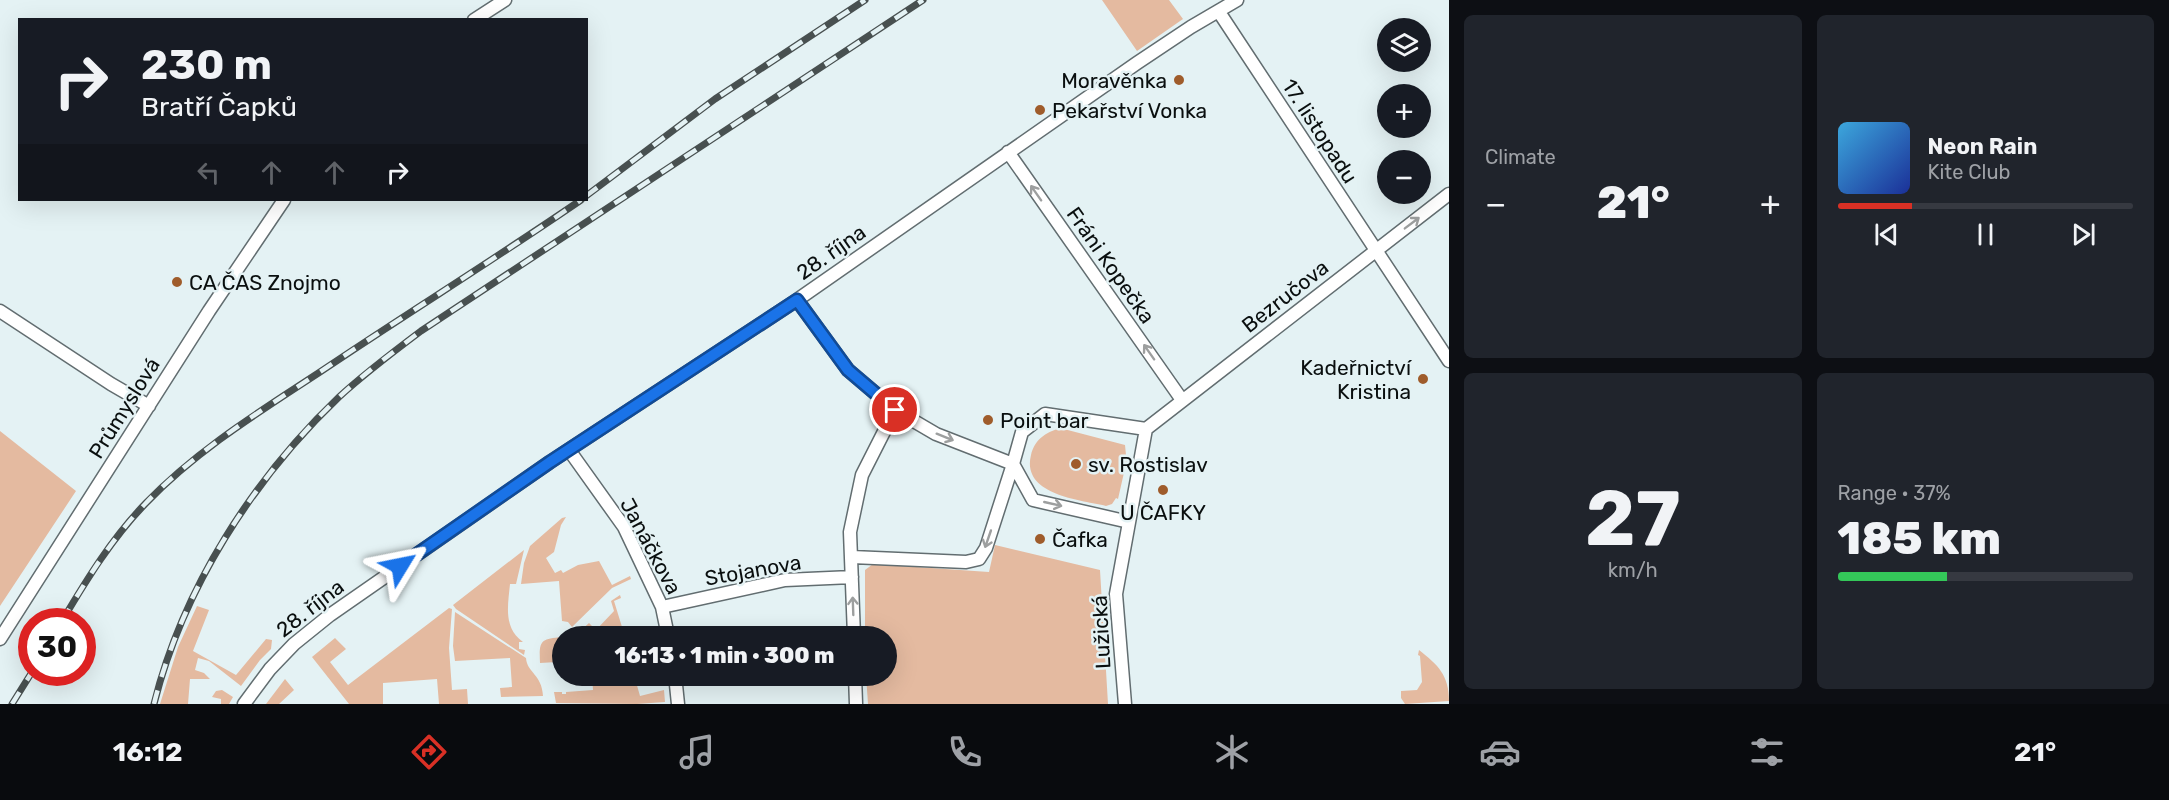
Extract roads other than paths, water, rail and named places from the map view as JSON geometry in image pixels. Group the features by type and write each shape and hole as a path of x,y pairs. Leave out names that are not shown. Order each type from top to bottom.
{"street":[{"path":"477,18 505,0"},
{"name":"28. října","path":"244,704 270,669 294,644 330,615 569,450 797,300 1191,27 1237,0"},
{"name":"17. listopadu","path":"1219,12 1449,361"},
{"name":"Fráni Kopečka","path":"1008,152 1182,400"},
{"name":"Bezručova","path":"1146,429 1449,194"},
{"name":"Průmyslová","path":"0,639 208,311 283,201"},
{"path":"797,300 848,370 895,410 936,434 1013,464 1033,500 1129,522"},
{"path":"0,311 148,406"},
{"path":"854,626 850,532 862,474 895,410"},
{"path":"852,557 966,562 979,559 986,548 1022,432 1045,414 1146,429"},
{"name":"Lužická","path":"1125,704 1116,594 1146,429"},
{"name":"Janáčkova","path":"569,450 624,527 662,607 666,626"},
{"name":"Stojanova","path":"662,607 785,580 852,577"},
{"path":"676,686 678,704"},
{"path":"855,686 856,704"}],"railway":[{"path":"588,194 715,99 865,0"},
{"path":"154,704 183,619 225,538 278,463 339,397 421,331 923,0"},
{"path":"70,608 122,530 146,503 207,449 580,201"},
{"path":"12,704 23,686"}],"place":[{"name":"Moravěnka","path":"1179,80"},
{"name":"Pekařství Vonka","path":"1040,110"},
{"name":"CA ČAS Znojmo","path":"177,282"},
{"name":"Kadeřnictví Kristina","path":"1423,379"},
{"name":"Point bar","path":"988,420"},
{"name":"sv. Rostislav","path":"1076,464"},
{"name":"U ČAFKY","path":"1163,490"},
{"name":"Čafka","path":"1040,539"}]}
